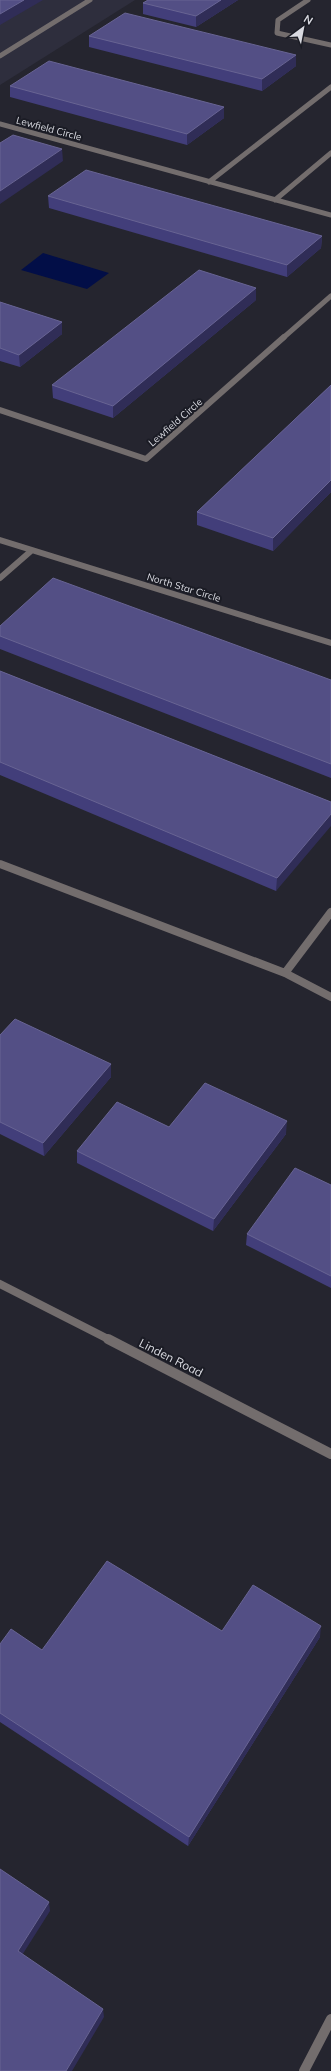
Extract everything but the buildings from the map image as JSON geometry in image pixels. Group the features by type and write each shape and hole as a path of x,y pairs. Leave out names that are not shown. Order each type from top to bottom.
{"street":[{"path":"0,56 90,0"},
{"path":"308,0 278,20 277,33 331,45"},
{"path":"209,182 331,87"},
{"name":"Lewfield Circle","path":"0,124 331,215"},
{"path":"275,200 331,153"},
{"name":"Lewfield Circle","path":"0,410 146,459 331,296"},
{"name":"North Star Circle","path":"0,540 31,551 331,643"},
{"path":"0,578 31,551"},
{"path":"0,864 285,973 331,997"},
{"path":"285,973 331,912"},
{"name":"Linden Road","path":"0,1284 331,1454"},
{"path":"304,2071 331,2019"}],"shaded area":[{"path":"0,0 135,0 0,85"},
{"path":"43,253 109,273 87,289 21,270"}]}
